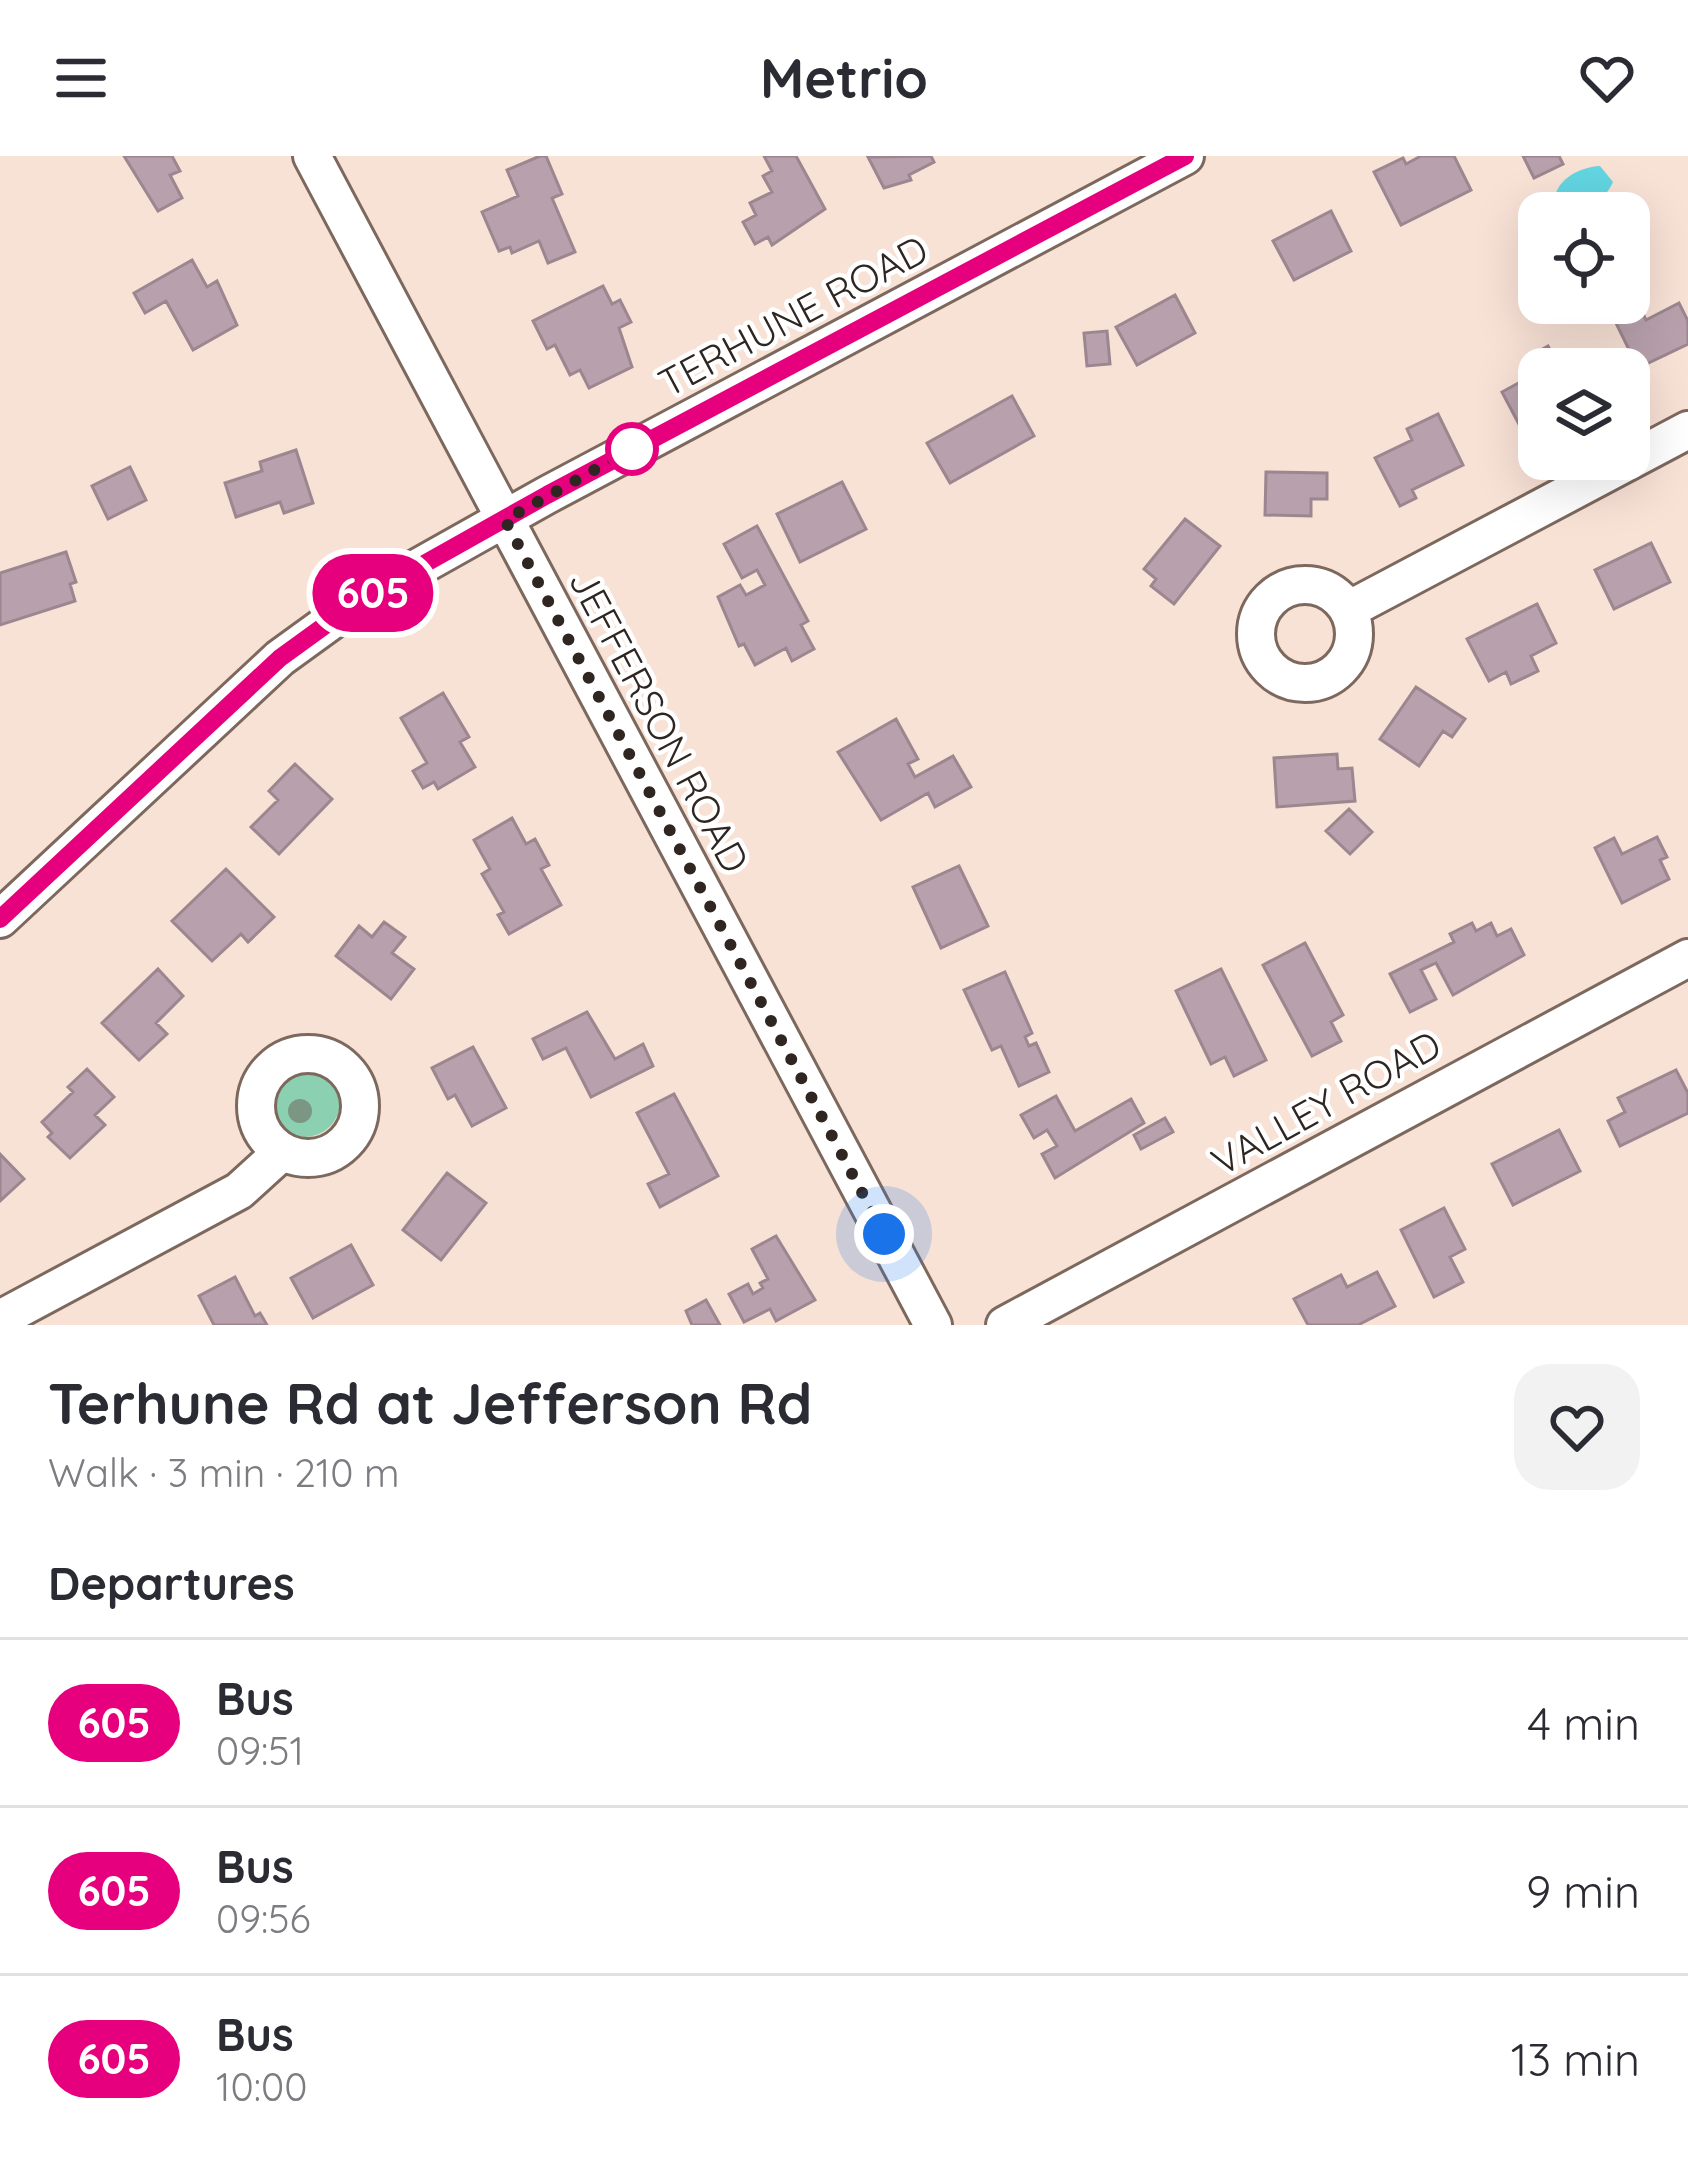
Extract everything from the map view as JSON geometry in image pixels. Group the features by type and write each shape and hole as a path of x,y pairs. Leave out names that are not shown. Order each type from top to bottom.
{"street":[{"name":"JEFFERSON ROAD","path":"312,156 933,1325"},
{"name":"TERHUNE ROAD","path":"0,919 280,658 360,600 1141,166 1185,156"},
{"path":"1348,610 1688,430"},
{"name":"VALLEY ROAD","path":"1005,1325 1688,958"},
{"path":"0,1319 238,1191 282,1152"}],"green space":[{"path":"305,1067 330,1077 340,1102 330,1127 305,1137 280,1127 270,1102 280,1077"}],"water":[{"path":"1600,166 1613,182 1606,192 1557,192 1568,177"}],"building":[{"path":"124,156 172,156 180,171 170,175 182,198 158,211"},
{"path":"546,156 562,194 552,198 575,252 548,263 539,241 512,253 510,247 499,251 482,212 518,196 507,170"},
{"path":"764,156 796,156 825,209 772,245 768,237 755,244 743,222 756,215 750,203 772,192 763,176 772,171"},
{"path":"931,156 934,162 909,175 911,180 884,188 868,157"},
{"path":"1421,156 1454,156 1471,190 1401,225 1374,172 1403,158 1406,164"},
{"path":"1523,156 1559,156 1563,164 1534,178"},
{"path":"1331,211 1351,251 1294,280 1273,241"},
{"path":"192,260 207,287 217,281 237,325 193,350 166,301 145,313 134,293"},
{"path":"603,286 612,304 620,300 631,322 619,328 632,367 589,388 580,370 570,375 555,345 547,349 533,321"},
{"path":"1175,295 1195,333 1137,365 1116,327"},
{"path":"1679,303 1688,321 1688,344 1650,362 1650,348 1628,348 1616,324 1650,324 1650,318"},
{"path":"1107,331 1110,364 1087,366 1084,333"},
{"path":"1518,383 1518,422 1502,392"},
{"path":"1012,396 1034,436 950,483 927,443"},
{"path":"1438,414 1463,465 1412,490 1416,498 1400,506 1375,458 1412,440 1407,429"},
{"path":"296,450 313,503 284,513 280,502 236,517 225,483 262,471 260,462"},
{"path":"130,467 146,500 108,519 92,486"},
{"path":"1266,472 1327,473 1327,499 1311,499 1311,516 1265,515"},
{"path":"842,482 866,529 800,562 777,514"},
{"path":"1185,519 1220,546 1174,604 1151,586 1156,579 1144,569"},
{"path":"757,526 808,621 801,625 814,649 792,661 786,648 755,665 744,644 739,646 718,597 740,585 746,595 765,585 757,570 742,578 724,544"},
{"path":"1651,543 1670,582 1614,609 1595,570"},
{"path":"66,552 76,582 70,584 75,601 0,625 0,573"},
{"path":"1537,604 1556,643 1531,656 1538,671 1511,684 1506,672 1489,681 1467,639"},
{"path":"1416,687 1465,719 1452,737 1443,731 1419,766 1380,739"},
{"path":"443,693 469,737 460,742 475,767 438,789 434,782 423,788 413,771 427,763 401,718"},
{"path":"896,719 918,759 908,764 915,777 953,756 971,787 935,807 928,793 881,820 838,752"},
{"path":"1337,754 1338,769 1352,768 1355,801 1277,807 1274,758"},
{"path":"295,764 332,799 279,854 251,827 278,800 269,791"},
{"path":"1349,809 1372,832 1350,854 1326,831"},
{"path":"512,818 526,844 535,839 549,865 541,869 561,905 509,934 498,915 504,912 482,874 490,869 474,840"},
{"path":"1657,837 1667,857 1660,860 1669,879 1622,903 1595,848 1614,838 1622,854"},
{"path":"959,866 988,926 941,948 913,887"},
{"path":"226,869 274,917 248,942 241,934 212,961 172,921"},
{"path":"384,922 405,937 392,953 414,969 391,999 336,956 359,926 372,937"},
{"path":"1472,923 1476,931 1491,923 1497,936 1511,929 1524,955 1453,995 1436,963 1421,970 1436,999 1410,1012 1390,974 1454,942 1450,934"},
{"path":"1305,943 1343,1015 1331,1022 1341,1041 1312,1056 1263,965"},
{"path":"158,969 183,996 156,1023 167,1034 139,1060 102,1023"},
{"path":"1221,969 1266,1060 1234,1076 1225,1057 1211,1064 1176,991"},
{"path":"1005,972 1032,1033 1025,1037 1029,1046 1036,1043 1049,1072 1019,1086 1001,1046 992,1050 964,990"},
{"path":"587,1012 615,1059 643,1044 653,1066 591,1097 566,1048 543,1059 533,1039"},
{"path":"473,1047 506,1108 472,1126 455,1095 448,1099 432,1068"},
{"path":"87,1069 114,1097 95,1115 105,1125 70,1158 48,1137 52,1133 42,1122 73,1092 68,1087"},
{"path":"1676,1070 1688,1093 1688,1113 1620,1146 1608,1121 1625,1112 1618,1098"},
{"path":"674,1094 718,1176 660,1207 648,1184 669,1174 637,1113"},
{"path":"1056,1096 1075,1131 1131,1099 1144,1123 1055,1178 1042,1154 1057,1146 1047,1130 1034,1138 1021,1115"},
{"path":"1165,1118 1173,1132 1141,1149 1134,1135"},
{"path":"1559,1130 1580,1171 1513,1205 1492,1164"},
{"path":"0,1154 24,1179 0,1201"},
{"path":"447,1173 486,1203 441,1260 403,1230"},
{"path":"1444,1208 1465,1249 1450,1257 1463,1282 1434,1297 1401,1230"},
{"path":"776,1236 815,1300 776,1321 770,1309 744,1322 729,1294 748,1284 753,1294 763,1288 760,1283 768,1279 752,1249"},
{"path":"351,1245 373,1285 313,1318 291,1278"},
{"path":"1377,1272 1395,1306 1358,1325 1308,1325 1294,1299 1341,1275 1347,1287"},
{"path":"235,1277 255,1316 260,1313 267,1325 214,1325 199,1296"},
{"path":"706,1300 720,1325 692,1325 686,1311"}],"bus line":[{"name":"605","path":"0,919 280,658 360,600 547,495 1185,156"}],"route":[{"path":"632,449 505,520 884,1234"}]}
